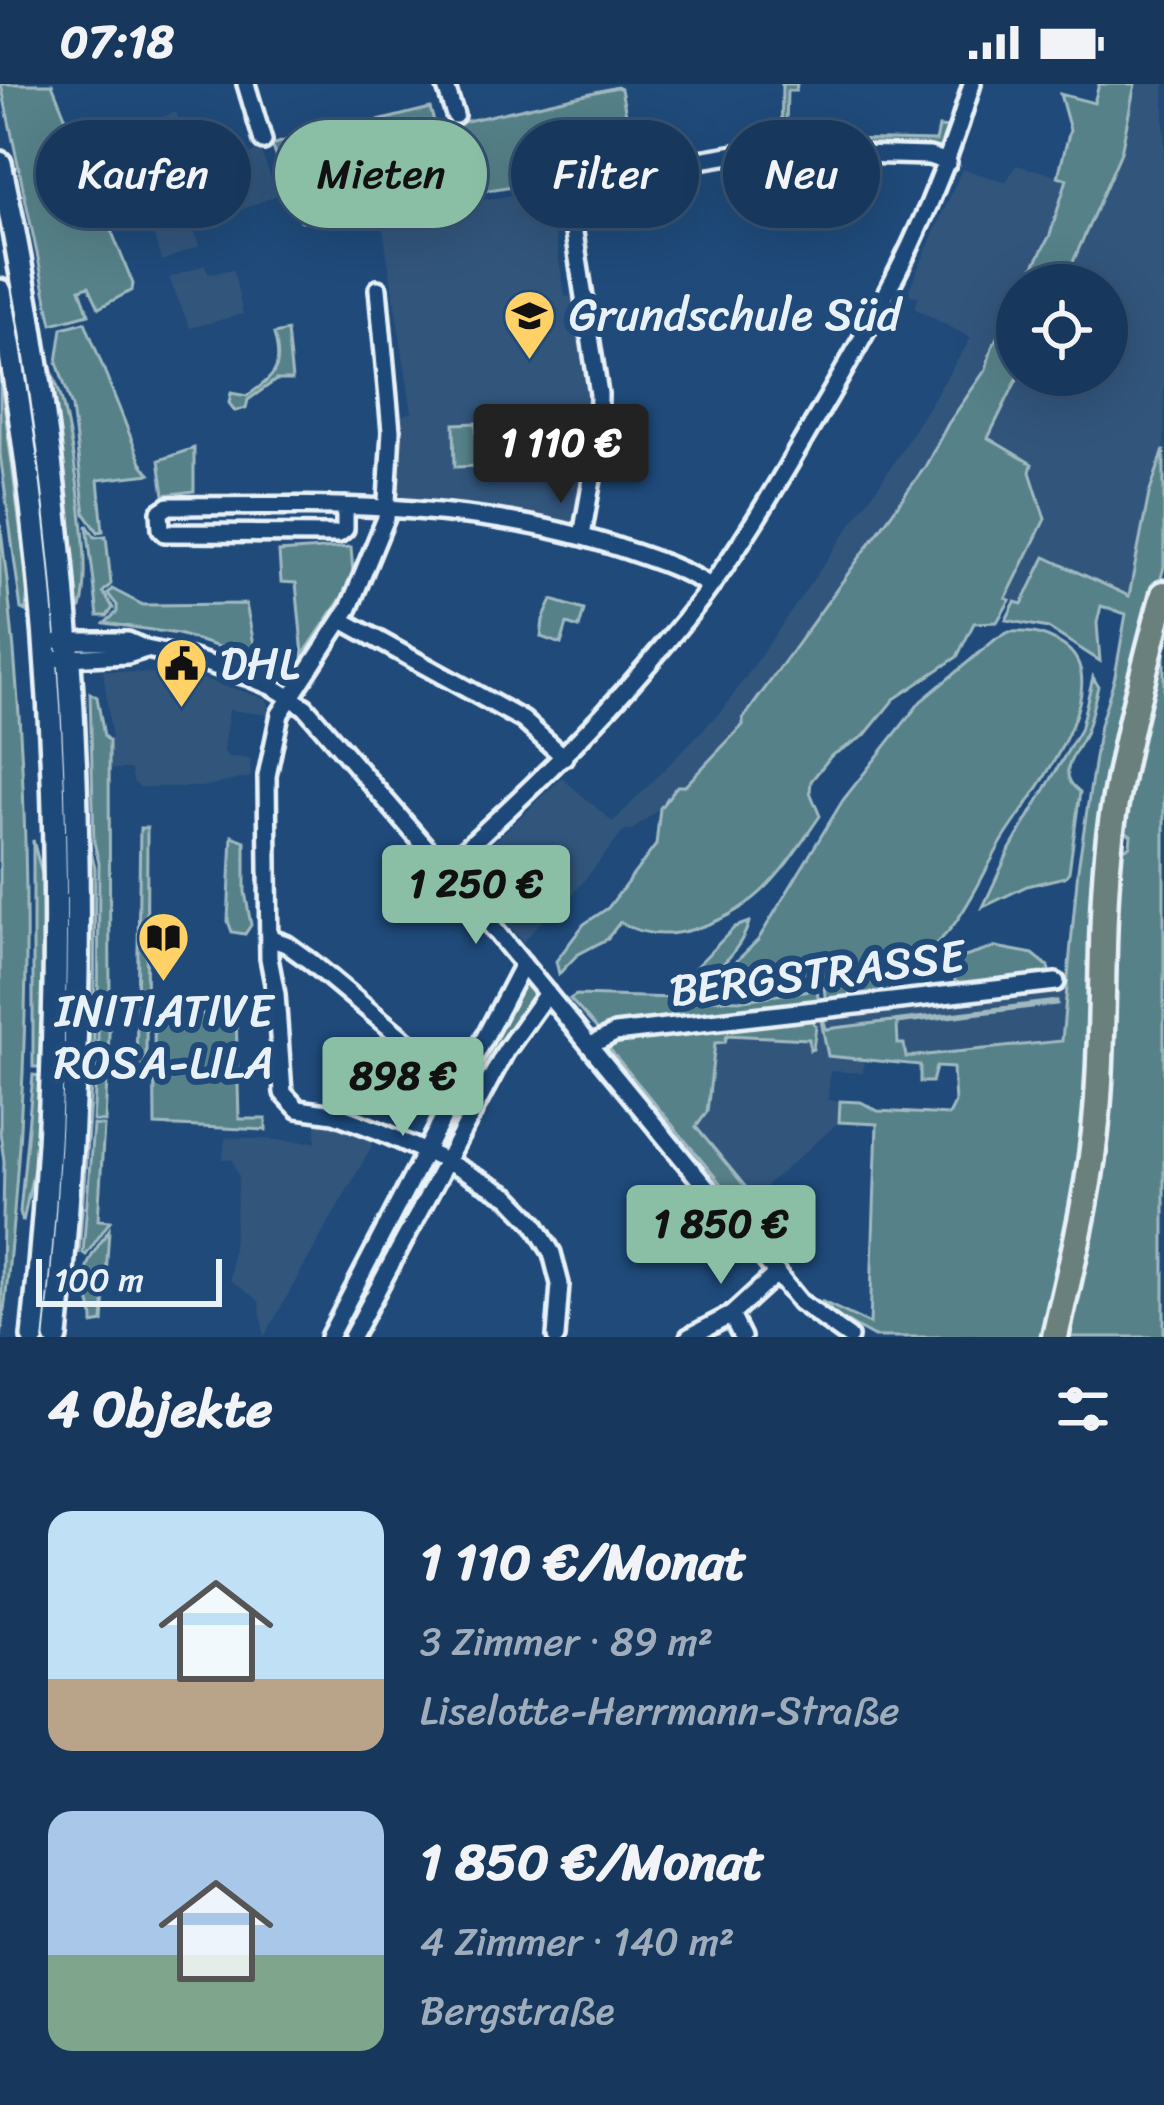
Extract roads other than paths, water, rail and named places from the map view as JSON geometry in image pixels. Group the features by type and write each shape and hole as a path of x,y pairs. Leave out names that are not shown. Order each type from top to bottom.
{"main road":[{"path":"0,163 38,372 70,648 78,1024 56,1337"},
{"path":"0,291 30,480 46,650 55,843 56,981 49,1158 33,1337"},
{"path":"1055,1337 1092,1153 1103,913 1113,819 1128,734 1164,594"}],"street":[{"path":"246,84 263,141"},
{"path":"445,84 455,116"},
{"path":"443,868 608,712 710,586 880,309 920,233 972,84"},
{"path":"582,536 592,484 599,394 568,188 577,179 753,151 929,156 948,162"},
{"path":"379,289 391,431 387,507 374,555 342,620 276,724 266,789 269,938 283,1093 298,1109 334,1114 426,1151 508,1197 552,1253 560,1283 556,1337"},
{"path":"345,506 340,534 165,532 160,512 169,506 345,506 387,507 512,522 582,536 653,559 710,586"},
{"path":"245,506 246,533"},
{"path":"342,620 524,720 564,758"},
{"path":"46,650 127,655 146,649 220,667 290,697 316,718 800,1302 841,1335"},
{"path":"269,938 311,962 460,1086"},
{"path":"329,1337 523,964"},
{"name":"BERGSTRASSE","path":"591,1045 614,1033 1056,982"},
{"path":"352,1337 505,1052 548,993"},
{"path":"688,1337 731,1315 777,1273"},
{"path":"731,1315 742,1337"}],"place":[{"name":"Grundschule Süd","path":"530,361"},
{"name":"DHL","path":"181,710"},
{"name":"INITIATIVE ROSA-LILA","path":"164,983"}]}
